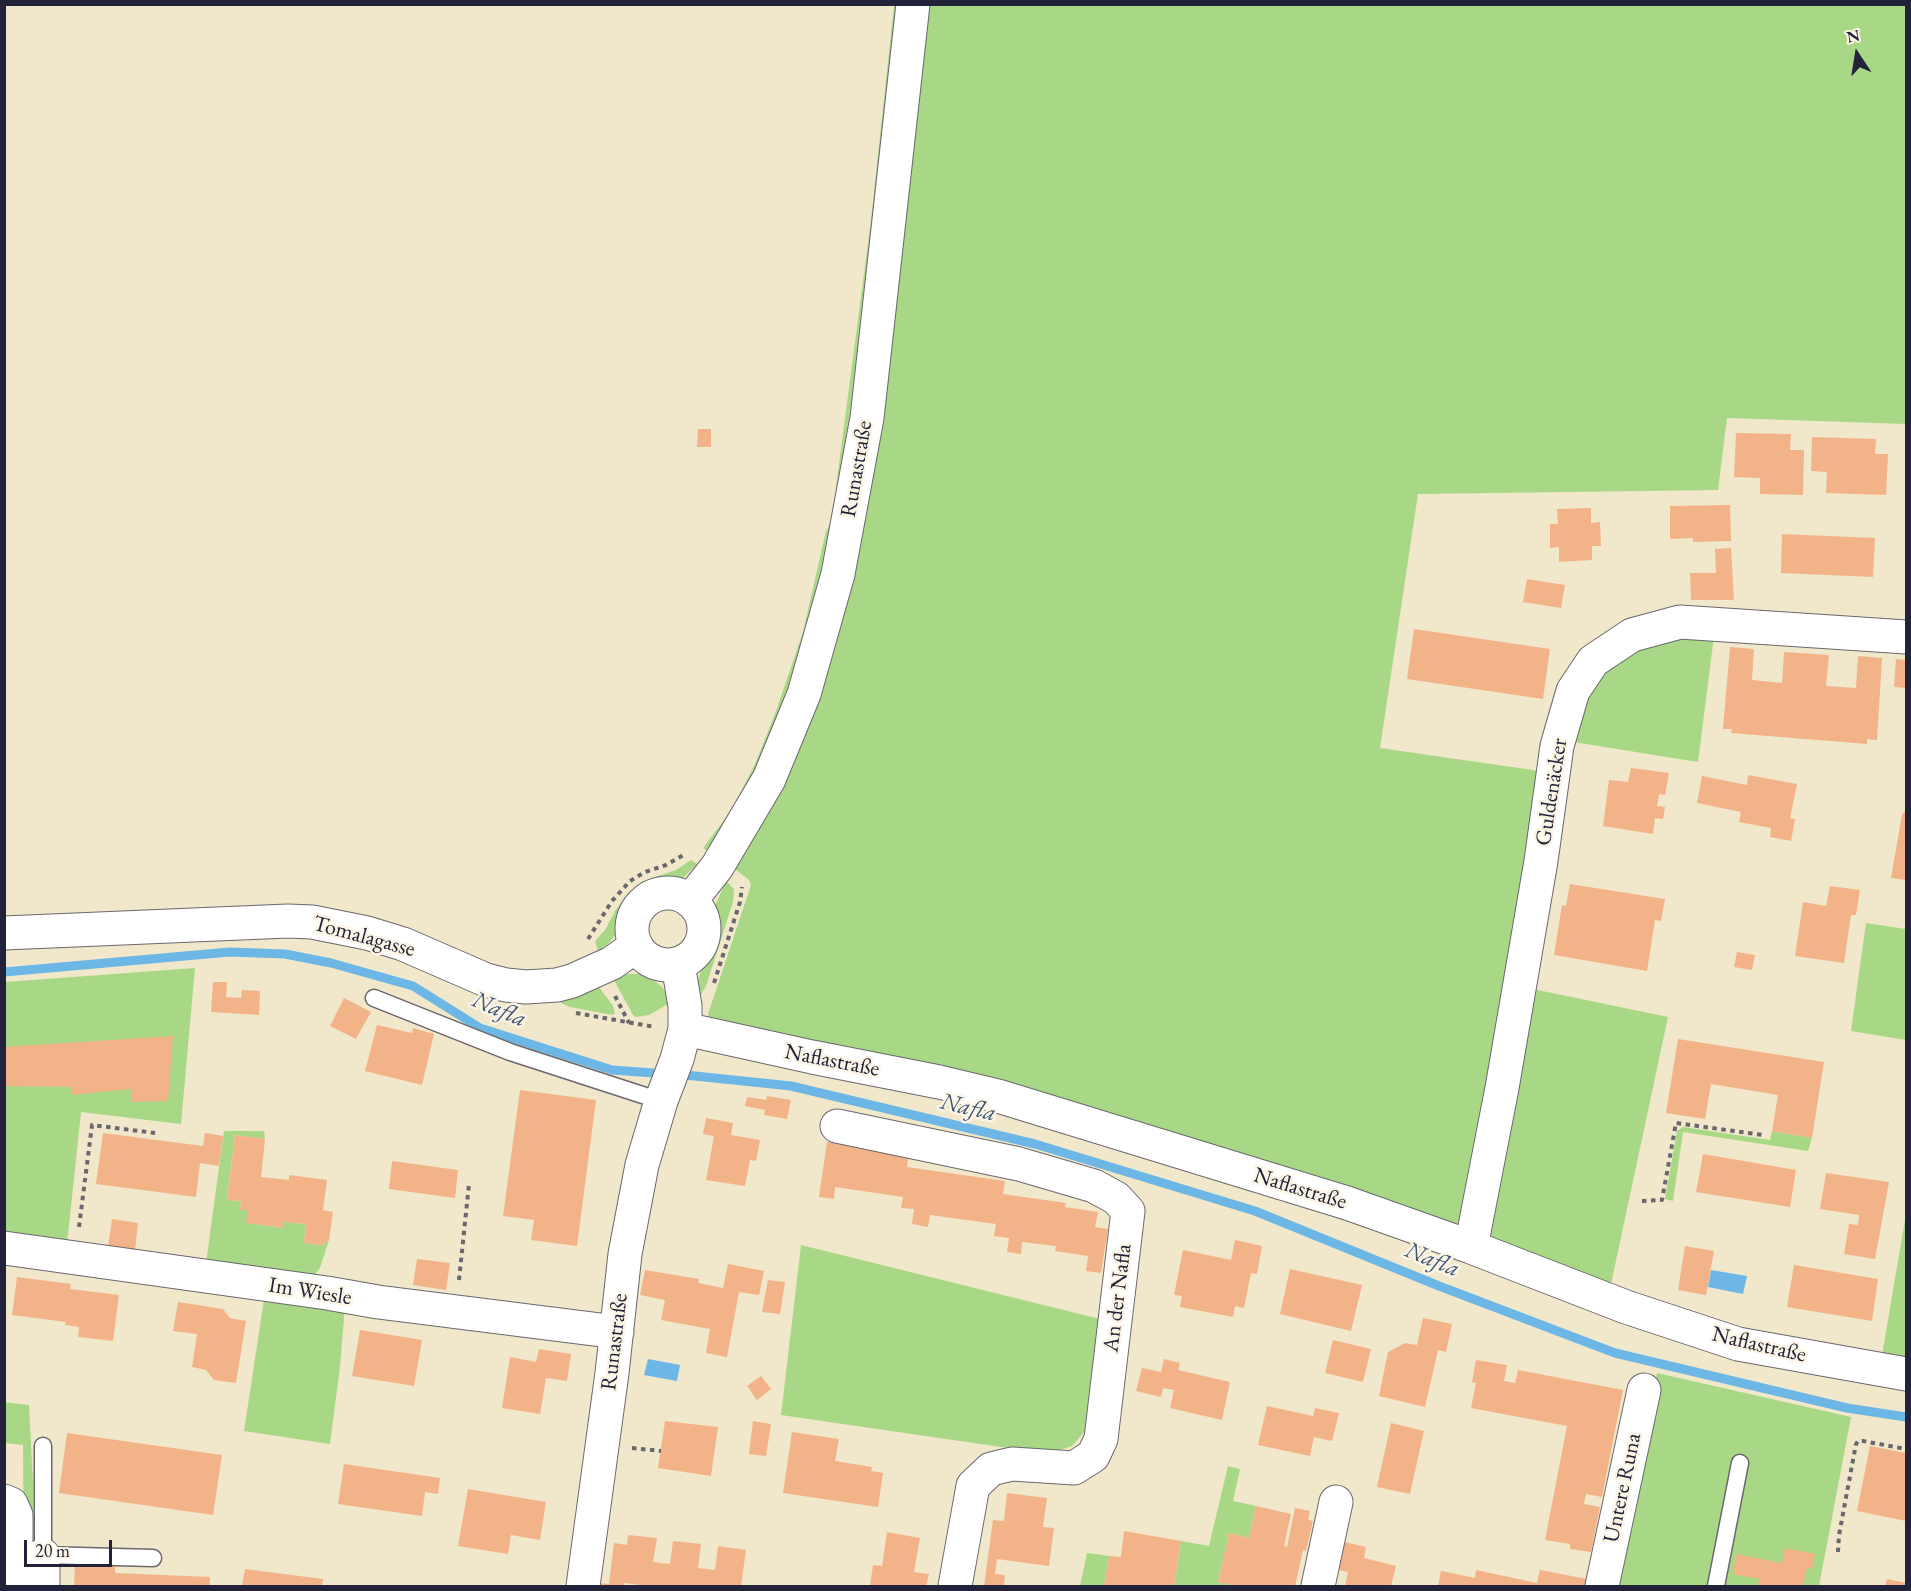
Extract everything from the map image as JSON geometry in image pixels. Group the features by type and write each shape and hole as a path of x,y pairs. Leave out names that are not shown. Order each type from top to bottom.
{"street":[{"name":"Runastraße","path":"690,901 717,867 769,779 804,694 838,574 867,418 913,4"},
{"name":"Guldenäcker","path":"1471,1247 1502,1088 1557,746 1573,691 1593,661 1632,635 1680,622 1906,637"},
{"path":"667,893 679,895 690,901 698,909 703,919 702,942 697,951 678,964 666,965 644,956 636,946 633,935 633,923 637,911 645,902 667,893"},
{"name":"Tomalagasse","path":"4,933 288,921 312,922 403,944 486,980 526,987 557,985 572,981 612,963 636,946"},
{"name":"Runastraße","path":"583,1587 627,1243 642,1165 673,1068 685,1006 678,964"},
{"name":"Naflastraße","path":"673,1068 812,1057 998,1096 1347,1203 1471,1247 1626,1307 1738,1344 1906,1374"},
{"name":"An der Nafla","path":"837,1126 1019,1164 1094,1186 1116,1198 1128,1211 1101,1439 1093,1456 1074,1468 1012,1464 991,1469 972,1486 955,1587"},
{"name":"Im Wiesle","path":"4,1248 378,1302 617,1332"},
{"name":"Untere Runa","path":"1602,1587 1644,1390"},
{"path":"4,1501 11,1504 16,1515 16,1587"},
{"path":"1318,1587 1336,1502"}],"lane":[{"path":"374,998 510,1052 673,1068"},
{"path":"43,1446 43,1571 153,1558"},
{"path":"1716,1587 1740,1463"}],"path":[{"path":"586,941 612,901 630,881 645,872 666,865 691,849"},
{"path":"710,992 740,902 742,893 740,883"},
{"path":"612,990 629,1023"},
{"path":"570,1012 650,1026"},
{"path":"1642,1201 1662,1200 1676,1123 1763,1134"},
{"path":"75,1258 92,1125 155,1133"},
{"path":"456,1311 470,1184"},
{"path":"1838,1551 1856,1444 1858,1441 1863,1441 1906,1449"},
{"path":"622,1446 661,1451"}],"green space":[{"path":"894,5 898,5 868,277 847,434 839,484 836,487 871,220"},
{"path":"928,5 1906,5 1906,424 1727,418 1718,490 1418,494 1380,748 1540,771 1462,1221 1449,1223 1328,1179 1187,1138 710,1021 708,1014 751,885 749,880 735,869 784,782"},
{"path":"829,526 831,531 822,574 782,714 762,762 709,852 703,848 735,803 755,764 775,714 803,632"},
{"path":"1670,634 1714,636 1698,762 1567,741 1577,707 1613,660"},
{"path":"691,860 697,864 678,881 651,885 630,900 616,934 598,951 595,941 605,930 628,893 644,881 676,870"},
{"path":"726,881 734,889 733,902 706,986 700,996 698,980 713,951 719,927 715,906"},
{"path":"1866,923 1906,929 1906,1040 1851,1031"},
{"path":"195,968 181,1124 81,1112 67,1244 5,1237 5,982"},
{"path":"640,974 652,979 667,994 668,1004 649,1015 636,1017 633,1015 614,980 618,976"},
{"path":"599,987 613,1006 615,1014 570,1007 561,1003 562,1000"},
{"path":"1528,988 1668,1017 1611,1284 1490,1237"},
{"path":"1683,1127 1770,1140 1772,1131 1812,1138 1808,1151 1683,1132 1673,1201 1665,1199 1677,1131"},
{"path":"224,1131 264,1131 265,1139 235,1135 227,1200 241,1201 240,1209 248,1210 247,1223 283,1228 284,1222 306,1224 304,1243 322,1245 329,1240 320,1268 313,1277 206,1263"},
{"path":"1906,1214 1906,1359 1882,1355"},
{"path":"801,1245 1104,1320 1086,1430 1072,1446 1049,1454 781,1415"},
{"path":"265,1293 345,1305 330,1444 244,1431"},
{"path":"1657,1373 1851,1417 1819,1586 1613,1586"},
{"path":"4,1402 29,1405 33,1483 33,1586 24,1586 23,1445 5,1443"},
{"path":"1228,1466 1240,1469 1233,1501 1256,1506 1249,1538 1229,1533 1218,1582 1237,1586 1174,1586 1181,1541 1209,1546"},
{"path":"1087,1553 1109,1556 1104,1586 1080,1586"}],"water":[{"path":"1711,1270 1747,1276 1743,1294 1708,1287"},
{"path":"648,1359 680,1365 677,1381 644,1375"}],"building":[{"path":"698,429 711,429 711,447 697,447"},
{"path":"1736,433 1791,434 1790,450 1804,450 1803,495 1760,494 1760,478 1734,477"},
{"path":"1812,437 1876,439 1875,454 1888,454 1886,495 1826,493 1827,472 1811,471"},
{"path":"1730,505 1731,541 1693,542 1693,538 1670,539 1670,506"},
{"path":"1591,508 1591,523 1600,522 1601,546 1592,546 1592,560 1559,562 1559,547 1550,548 1550,524 1558,524 1557,509"},
{"path":"1782,534 1875,538 1873,577 1781,573"},
{"path":"1731,548 1734,600 1691,600 1690,573 1716,573 1715,549"},
{"path":"1527,579 1565,585 1561,608 1523,602"},
{"path":"1414,629 1550,649 1543,699 1407,679"},
{"path":"1730,647 1754,649 1752,680 1782,683 1784,652 1829,655 1826,686 1856,688 1858,656 1882,658 1877,740 1867,739 1867,744 1731,733 1732,729 1723,729"},
{"path":"1896,659 1906,660 1906,688 1894,687"},
{"path":"1631,768 1669,773 1665,795 1659,794 1657,806 1665,807 1663,819 1655,818 1653,834 1603,826 1609,780 1628,782"},
{"path":"1748,775 1797,784 1790,818 1795,819 1791,841 1770,837 1771,828 1739,822 1741,812 1697,803 1702,776 1747,785"},
{"path":"1906,811 1906,880 1891,878 1902,814"},
{"path":"1570,884 1665,899 1661,921 1655,920 1647,971 1554,955 1562,905 1566,906"},
{"path":"1830,886 1860,890 1856,915 1851,915 1844,963 1795,956 1803,902 1826,906"},
{"path":"1737,952 1755,955 1752,970 1734,967"},
{"path":"213,982 227,982 226,997 241,998 242,990 260,991 259,1015 211,1012"},
{"path":"344,998 371,1012 356,1039 330,1026"},
{"path":"377,1025 412,1033 413,1028 434,1034 422,1085 365,1071"},
{"path":"173,1036 168,1101 131,1102 131,1089 71,1095 71,1087 4,1086 4,1047"},
{"path":"1678,1039 1824,1062 1812,1138 1772,1131 1778,1095 1711,1084 1705,1119 1666,1113"},
{"path":"520,1090 596,1100 577,1246 531,1240 534,1220 503,1216"},
{"path":"767,1096 791,1100 787,1119 764,1115 765,1110 745,1106 747,1097 766,1100"},
{"path":"706,1118 733,1123 731,1135 760,1140 756,1161 750,1160 745,1186 706,1180 714,1136 703,1134"},
{"path":"103,1133 203,1146 205,1133 223,1136 219,1166 200,1163 196,1197 96,1184"},
{"path":"235,1135 265,1139 261,1177 289,1180 289,1175 327,1180 323,1210 333,1212 329,1240 322,1245 304,1243 306,1224 284,1222 284,1228 246,1223 248,1210 240,1210 241,1201 227,1200"},
{"path":"827,1142 909,1153 907,1167 1005,1181 1003,1194 1066,1203 1065,1207 1098,1212 1095,1227 1108,1229 1101,1273 1086,1271 1088,1256 1055,1251 1056,1246 1022,1242 1021,1254 1007,1252 1009,1238 994,1236 996,1224 930,1215 928,1227 912,1224 914,1209 901,1208 903,1197 835,1187 834,1199 819,1197"},
{"path":"1703,1154 1796,1170 1790,1207 1696,1192"},
{"path":"392,1161 458,1170 455,1198 389,1189"},
{"path":"1826,1173 1889,1182 1875,1259 1844,1254 1849,1224 1858,1225 1859,1215 1820,1209"},
{"path":"112,1219 138,1223 135,1250 108,1247"},
{"path":"1235,1240 1262,1246 1257,1274 1251,1273 1244,1308 1235,1306 1233,1317 1180,1307 1182,1296 1174,1295 1183,1250 1231,1260"},
{"path":"1685,1246 1714,1251 1706,1295 1678,1290"},
{"path":"417,1259 450,1263 446,1290 413,1285"},
{"path":"728,1264 764,1271 759,1295 739,1292 727,1357 706,1353 710,1329 661,1320 665,1300 640,1295 645,1270 699,1279 698,1283 723,1288"},
{"path":"1794,1265 1878,1279 1872,1321 1787,1307"},
{"path":"1290,1269 1362,1285 1351,1331 1280,1314"},
{"path":"17,1277 71,1284 70,1289 119,1295 113,1341 78,1337 79,1327 65,1325 66,1322 12,1315"},
{"path":"768,1280 785,1282 780,1314 762,1312"},
{"path":"178,1302 223,1309 230,1318 246,1321 236,1383 214,1380 206,1370 192,1367 197,1334 173,1331"},
{"path":"1423,1318 1452,1324 1446,1352 1438,1350 1425,1407 1379,1396 1388,1352 1405,1343 1417,1345"},
{"path":"360,1330 422,1340 414,1386 352,1376"},
{"path":"1333,1340 1371,1349 1363,1382 1325,1373"},
{"path":"539,1349 571,1354 567,1381 546,1378 540,1414 502,1408 510,1357 536,1362"},
{"path":"1164,1359 1180,1363 1178,1370 1230,1382 1222,1420 1170,1408 1174,1390 1163,1388 1161,1397 1136,1391 1142,1368 1161,1372"},
{"path":"1476,1360 1507,1365 1504,1381 1515,1383 1518,1370 1623,1390 1602,1497 1586,1494 1584,1504 1600,1507 1591,1552 1570,1549 1570,1544 1545,1540 1567,1426 1471,1408 1476,1383 1472,1382"},
{"path":"761,1376 771,1389 757,1400 747,1386"},
{"path":"1267,1406 1313,1416 1315,1408 1339,1413 1332,1441 1314,1437 1310,1456 1258,1445"},
{"path":"665,1421 718,1427 711,1476 658,1468"},
{"path":"753,1421 771,1424 766,1456 749,1454"},
{"path":"1391,1423 1424,1431 1410,1494 1377,1487"},
{"path":"792,1432 839,1439 835,1461 872,1467 871,1471 883,1473 878,1507 783,1493"},
{"path":"67,1433 222,1455 213,1515 59,1493"},
{"path":"1870,1446 1906,1453 1906,1521 1857,1511"},
{"path":"344,1464 440,1478 438,1494 425,1492 422,1516 338,1504"},
{"path":"468,1489 546,1502 540,1540 511,1535 508,1554 458,1546"},
{"path":"1007,1493 1047,1498 1043,1527 1054,1528 1049,1566 997,1559 995,1574 1005,1575 1004,1586 984,1586 993,1520 1004,1521"},
{"path":"1256,1506 1291,1514 1284,1546 1287,1547 1295,1508 1310,1511 1308,1520 1313,1521 1306,1551 1303,1550 1295,1586 1237,1586 1218,1582 1229,1533 1249,1538"},
{"path":"1124,1531 1181,1541 1174,1586 1104,1586 1109,1556 1121,1557"},
{"path":"887,1532 920,1538 914,1572 929,1574 926,1586 870,1586 873,1565 882,1566"},
{"path":"628,1535 657,1538 653,1562 670,1564 673,1541 701,1544 698,1568 715,1570 718,1546 746,1550 741,1586 649,1586 624,1583 624,1586 600,1586 600,1583 609,1584 614,1543 627,1545"},
{"path":"1340,1541 1366,1547 1364,1558 1396,1566 1391,1586 1345,1586 1348,1572 1334,1569"},
{"path":"1785,1548 1815,1554 1812,1569 1807,1568 1803,1586 1758,1586 1759,1579 1733,1574 1736,1554 1782,1563"},
{"path":"75,1564 115,1566 115,1573 210,1577 210,1586 74,1586"},
{"path":"245,1569 323,1579 322,1586 242,1586"},
{"path":"1476,1570 1537,1583 1540,1570 1587,1579 1586,1586 1438,1586 1441,1571 1475,1578"},
{"path":"1887,1579 1906,1583 1906,1586 1885,1586"}],"waterway":[{"name":"Nafla","path":"4,972 230,952 285,954 331,963 413,986 480,1028 612,1070 791,1086 1035,1144 1255,1211 1439,1286 1615,1353 1847,1408 1906,1417"}]}
